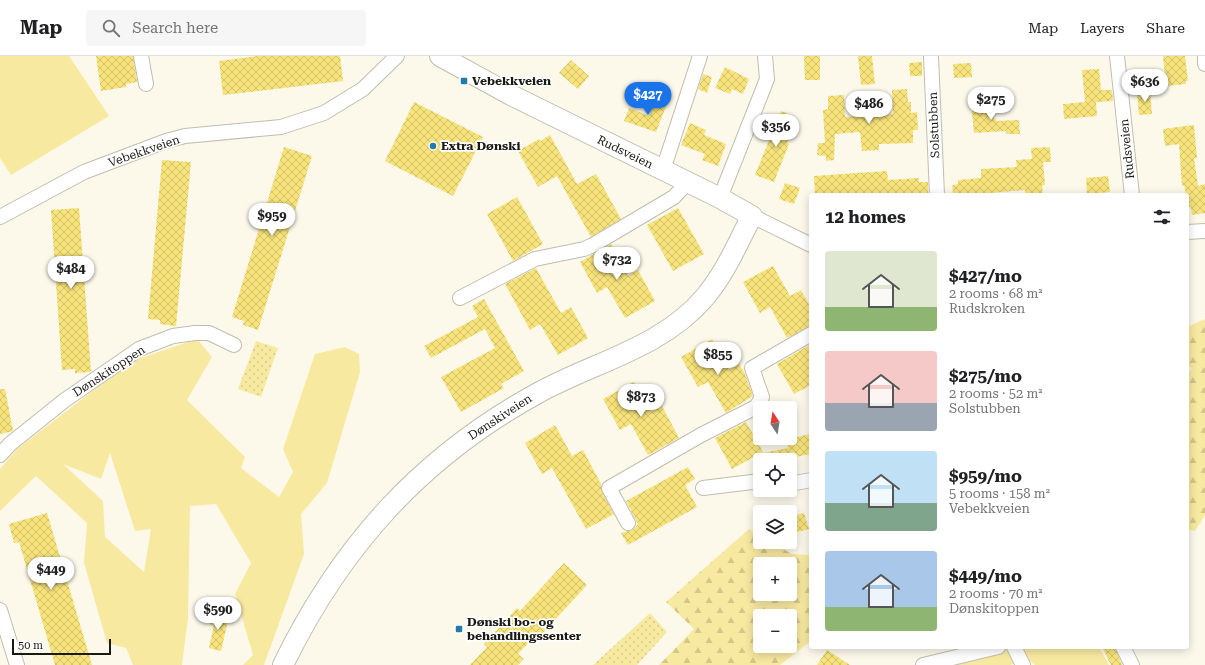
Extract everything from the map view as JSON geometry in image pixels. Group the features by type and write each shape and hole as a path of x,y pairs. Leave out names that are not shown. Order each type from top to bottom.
{"street":[{"path":"141,56 146,84"},
{"name":"Vebekkveien","path":"0,217 84,172 137,150 166,140 185,136 281,127 324,113 363,89 397,56"},
{"name":"Rudsveien","path":"440,56 511,95 720,198 752,216 809,244"},
{"path":"663,170 700,56"},
{"path":"720,198 767,79 764,56"},
{"name":"Solstubben","path":"931,56 937,193"},
{"name":"Rudsveien","path":"1117,56 1132,193"},
{"path":"1204,58 1205,64"},
{"path":"460,298 535,259 584,249 593,245 674,197 687,182"},
{"name":"Dønskiveien","path":"283,665 301,629 334,574 387,507 430,468 466,439 514,407 538,393 642,344 680,322 706,296 732,258 752,216"},
{"path":"1189,232 1205,231"},
{"name":"Dønskitoppen","path":"0,455 10,444 65,400 139,349 173,336 195,333 209,333 234,345"},
{"path":"628,523 609,488 701,435 756,407 762,397 752,368 809,335"},
{"path":"797,483 809,480"},
{"path":"704,488 753,482"},
{"path":"0,610 17,665"},
{"path":"923,665 990,649"},
{"path":"1015,649 1019,664"},
{"path":"1124,649 1132,665"}],"green space":[{"path":"0,56 69,56 109,116 11,175 0,158"},
{"path":"1205,319 1205,515 1195,531 1189,530 1189,371 1192,369 1189,367 1189,326"},
{"path":"197,339 212,357 187,400 245,457 241,468 279,497 293,472 283,449 315,354 345,347 359,354 360,372 327,483 301,514 304,554 264,665 243,665 253,655 235,594 251,563 216,504 190,506 188,618 182,665 133,665 126,648 107,643 84,563 87,523 36,476 0,511 0,469 17,449 132,361","holes":["110,453 135,531 151,529 144,572 105,537 103,501 63,464 101,479"]},
{"path":"256,341 278,348 261,397 238,389"},
{"path":"749,529 753,532 753,549 783,549 792,554 809,555 809,643 797,652 797,609 753,609 753,653 796,653 780,665 659,665 694,629 666,602"},
{"path":"650,613 667,632 637,665 593,665"},
{"path":"1008,649 1100,649 1109,665 1035,665 1024,656 1011,665 953,665"}],"building":[{"path":"96,56 133,56 137,82 126,84 126,87 101,91"},
{"path":"257,56 340,56 343,81 223,95 219,61"},
{"path":"804,56 820,56 820,80 805,80"},
{"path":"858,56 872,56 875,84 861,85"},
{"path":"1163,56 1185,56 1188,81 1186,81 1186,84 1166,86"},
{"path":"571,60 589,76 578,89 559,73"},
{"path":"922,62 922,76 910,76 909,63"},
{"path":"971,63 972,77 954,78 953,64"},
{"path":"725,67 749,79 743,94 732,89 730,94 715,88"},
{"path":"1099,69 1101,90 1112,90 1113,101 1096,102 1097,116 1064,119 1063,104 1085,102 1082,70"},
{"path":"703,74 712,77 707,93 698,89"},
{"path":"907,89 908,102 911,102 911,113 917,112 918,130 913,130 913,143 879,144 879,150 862,151 860,132 835,134 834,160 826,161 826,156 817,155 818,143 825,143 823,110 828,109 828,96 844,95 845,117 893,114 892,90"},
{"path":"1150,91 1152,114 1139,115 1137,93"},
{"path":"657,97 668,101 656,132 624,121 629,108 649,116"},
{"path":"987,100 989,116 994,115 994,120 996,119 996,121 1019,120 1020,134 1006,134 1006,131 974,133 971,101"},
{"path":"414,102 483,137 453,196 385,161"},
{"path":"781,111 794,116 790,126 793,127 787,143 789,144 774,182 755,175"},
{"path":"690,123 706,130 704,135 726,144 718,166 702,160 705,154 681,145"},
{"path":"1194,125 1197,158 1194,158 1198,186 1205,184 1205,213 1192,215 1191,207 1189,207 1189,193 1185,193 1184,185 1182,186 1179,144 1165,146 1163,129"},
{"path":"550,135 577,184 596,174 621,219 591,237 557,176 538,187 518,151 539,139 540,141"},
{"path":"284,147 312,156 258,330 243,325 244,321 232,317"},
{"path":"1050,147 1051,162 1043,162 1045,185 1042,185 1043,193 1025,193 1025,190 991,193 953,193 952,185 958,184 958,180 981,178 981,169 1017,167 1016,160 1032,159 1031,148"},
{"path":"162,160 191,162 176,326 160,324 160,320 148,319"},
{"path":"887,171 888,180 919,178 919,182 928,182 928,193 815,193 814,176"},
{"path":"1108,176 1110,192 1087,193 1086,178"},
{"path":"785,183 800,188 794,204 779,199"},
{"path":"517,197 543,244 513,261 487,214"},
{"path":"79,208 91,372 75,373 75,369 62,370 51,210"},
{"path":"678,208 704,254 673,271 647,225"},
{"path":"611,244 628,276 638,270 655,301 625,318 607,287 597,293 580,262"},
{"path":"773,266 790,296 801,290 809,304 809,327 787,338 770,307 760,313 743,282"},
{"path":"536,268 561,313 571,307 588,338 558,355 540,324 530,330 505,284"},
{"path":"484,299 524,371 501,384 504,388 461,412 441,377 495,348 485,329 431,358 424,346 478,317 472,306"},
{"path":"712,339 729,370 739,364 745,374 753,396 726,413 708,382 698,387 681,357"},
{"path":"809,345 809,386 794,394 777,364"},
{"path":"634,382 651,412 662,406 679,438 648,455 631,424 620,430 603,399"},
{"path":"0,389 5,389 13,431 0,434"},
{"path":"746,422 753,434 753,445 759,445 763,452 753,453 753,457 732,469 715,438"},
{"path":"555,425 572,456 583,450 601,484 602,492 614,514 586,529 552,468 542,474 525,443"},
{"path":"809,434 809,454 797,457 797,453 763,453 788,448 787,445 797,445 797,437"},
{"path":"688,467 695,479 685,485 697,507 628,545 621,533 632,530 638,524 626,501"},
{"path":"47,513 92,665 55,665 19,542 14,543 9,524"},
{"path":"804,513 809,529 797,532 797,515"},
{"path":"564,563 587,585 540,636 537,634 518,654 524,659 518,665 470,665 487,647 484,644 517,608 520,611"},
{"path":"213,613 229,616 221,651 209,648 214,625 210,625"},
{"path":"1103,649 1116,649 1122,665 1111,665"},
{"path":"827,650 835,655 850,665 817,665"}],"place":[{"name":"Vebekkveien","path":"464,81"},
{"name":"Extra Dønski","path":"433,146"},
{"name":"Dønski bo- og behandlingssenter","path":"459,629"}]}
